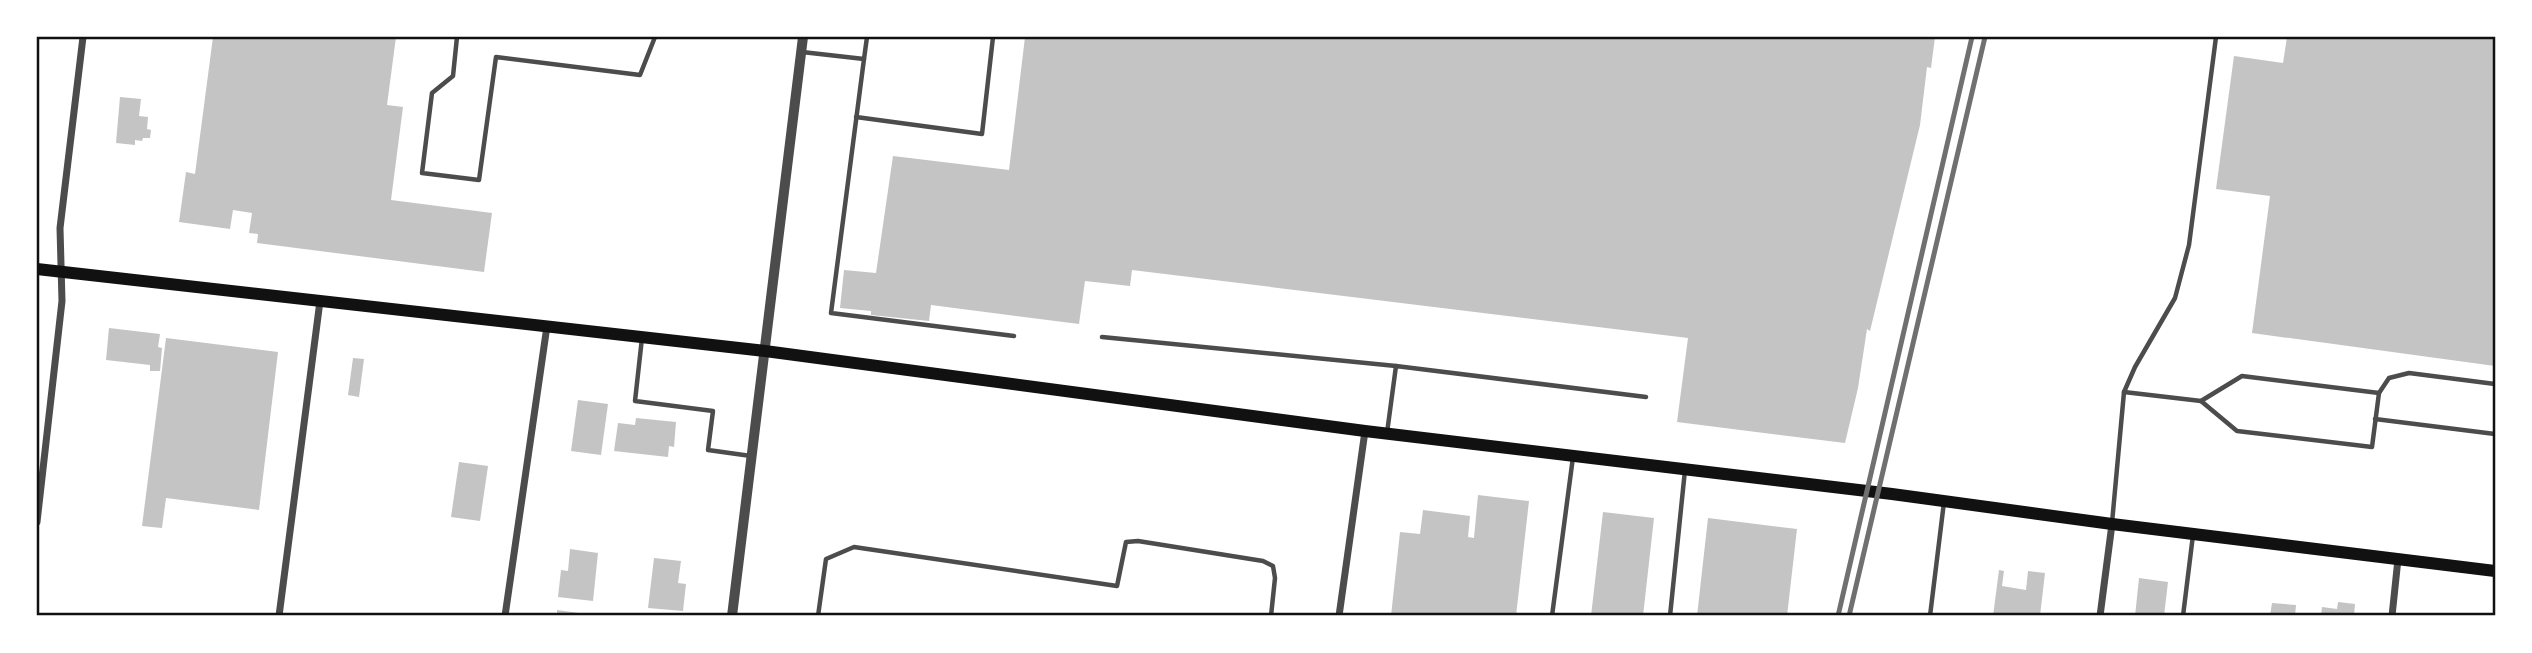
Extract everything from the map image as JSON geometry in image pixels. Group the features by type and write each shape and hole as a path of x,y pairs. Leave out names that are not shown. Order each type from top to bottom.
{"main road":[{"path":"37,269 765,351 1387,434 2495,571"}],"street":[{"path":"37,522 62,301 60,228 83,37"},
{"path":"732,616 803,37"},
{"path":"279,616 320,301"},
{"path":"505,616 547,326"},
{"path":"1339,616 1365,431"},
{"path":"2100,616 2112,524"},
{"path":"2392,616 2398,559"}],"lane":[{"path":"457,37 453,76 432,93 422,173 479,180 496,57 640,75 655,37"},
{"path":"867,37 831,313 1014,335"},
{"path":"856,117 982,134 993,37"},
{"path":"2112,524 2124,392 2135,367 2175,298 2189,244 2216,37"},
{"path":"801,52 864,59"},
{"path":"642,337 635,401 713,411 708,450 752,456"},
{"path":"1102,337 1396,366 1646,397"},
{"path":"1387,434 1396,366"},
{"path":"2124,392 2201,401 2237,430 2372,447 2379,393 2389,378 2409,373 2495,384"},
{"path":"2201,401 2242,376 2379,393"},
{"path":"2375,419 2495,434"},
{"path":"1552,616 1573,456"},
{"path":"1670,616 1686,469"},
{"path":"1930,616 1944,501"},
{"path":"2183,616 2193,534"},
{"path":"818,616 827,559 854,547 1117,586 1126,542 1138,541 1263,561 1273,566 1275,578 1271,616"}],"building":[{"path":"213,37 396,37 387,105 403,107 391,200 492,213 484,272 257,243 258,234 249,233 252,213 233,210 230,229 179,222 186,172 195,174"},
{"path":"1025,37 1935,37 1931,68 1927,67 1920,125 1870,331 1867,329 1858,388 1845,443 1677,422 1688,338 1132,270 1130,286 1085,281 1079,324 931,305 929,321 871,315 871,311 840,308 844,270 876,273 893,156 1009,170"},
{"path":"2287,37 2495,37 2495,366 2252,333 2270,196 2216,189 2234,56 2283,63"},
{"path":"120,97 141,99 139,116 148,117 147,129 151,130 150,138 135,140 135,145 116,143"},
{"path":"109,328 160,334 160,371 150,371 150,365 106,360"},
{"path":"166,338 278,352 259,510 166,498 162,528 142,526"},
{"path":"353,358 364,359 359,397 348,395"},
{"path":"578,400 608,404 601,455 571,451"},
{"path":"636,418 676,422 674,447 669,446 668,457 614,451 618,423 635,425"},
{"path":"459,462 488,466 480,521 451,517"},
{"path":"1478,495 1529,501 1516,616 1391,616 1400,532 1420,534 1423,510 1470,516 1468,537 1474,538"},
{"path":"1603,512 1654,518 1643,616 1591,616"},
{"path":"1708,518 1797,529 1787,616 1697,616"},
{"path":"570,549 598,553 593,601 558,597 561,570 568,571"},
{"path":"654,558 681,561 678,583 686,584 683,611 648,608"},
{"path":"1999,570 2004,571 2002,586 2026,590 2028,571 2045,573 2040,616 1993,616"},
{"path":"2139,578 2168,582 2164,616 2135,616"},
{"path":"2338,602 2355,604 2354,616 2321,616 2322,607 2337,609"},
{"path":"2272,603 2296,605 2295,616 2270,616"},
{"path":"557,610 593,615 593,616 557,616"}],"railway":[{"path":"1838,616 1972,37"},
{"path":"1849,616 1985,37"}]}
